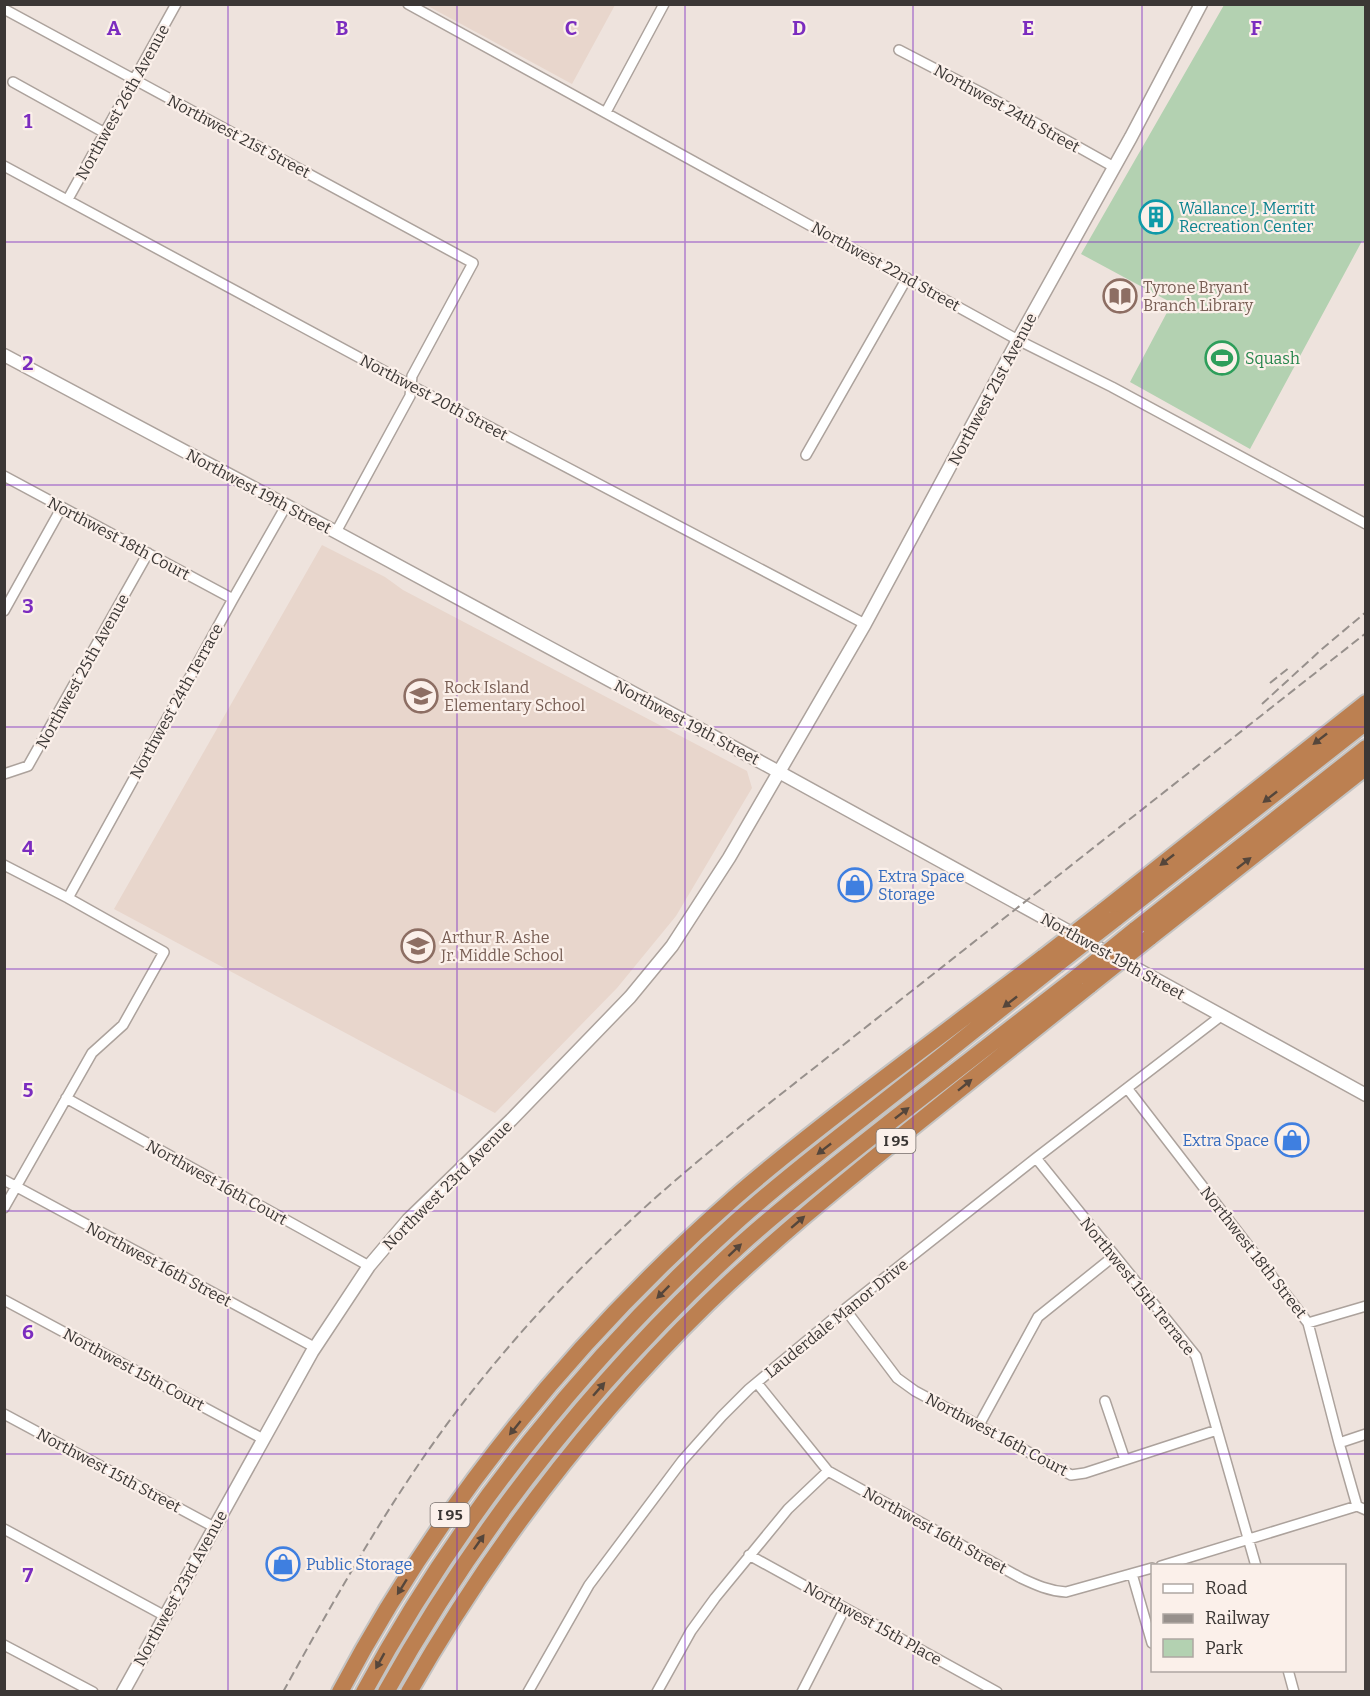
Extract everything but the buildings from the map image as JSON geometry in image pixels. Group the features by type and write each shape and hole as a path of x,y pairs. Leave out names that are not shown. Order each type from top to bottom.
{"highway":[{"name":"I 95","path":"340,1692 393,1602 444,1524 498,1449 579,1351 665,1262 760,1176 832,1118 1050,961 1108,916 1365,703"},
{"path":"1108,916 1365,722"},
{"path":"1142,934 1365,748"},
{"name":"I 95","path":"409,1692 463,1603 527,1510 623,1392 730,1282 821,1202 1083,981 1365,767"},
{"path":"364,1692 423,1591 506,1473 564,1400 654,1301 760,1202 1050,961"},
{"path":"386,1692 424,1626 474,1549 549,1448 609,1377 672,1310 739,1246 810,1185 1083,981"},
{"path":"506,1473 579,1351"},
{"path":"424,1626 527,1510"}],"street":[{"name":"Northwest 26th Avenue","path":"68,199 176,4"},
{"name":"Northwest 22nd Street","path":"408,4 1018,339 1112,387 1365,524"},
{"path":"606,112 664,4"},
{"name":"Northwest 21st Avenue","path":"779,772 865,624 1201,4"},
{"name":"Northwest 21st Street","path":"4,9 473,263 412,376 412,386"},
{"name":"Northwest 24th Street","path":"899,50 982,93 1114,167"},
{"path":"12,82 105,133"},
{"name":"Northwest 20th Street","path":"4,166 412,386 865,624"},
{"path":"806,455 907,278"},
{"name":"Northwest 19th Street","path":"4,355 336,532 1022,904 1365,1095"},
{"path":"336,532 410,396 412,386"},
{"name":"Northwest 18th Court","path":"4,476 233,599"},
{"name":"Northwest 24th Terrace","path":"68,898 286,506"},
{"path":"4,611 62,507"},
{"name":"Northwest 25th Avenue","path":"4,774 28,766 148,553"},
{"name":"Northwest 23rd Avenue","path":"123,1692 314,1347 369,1266 408,1220 528,1103 637,989 672,946 729,858 779,772"},
{"path":"4,865 164,952 123,1026 92,1053 4,1208"},
{"name":"Lauderdale Manor Drive","path":"530,1691 589,1585 682,1461 722,1416 757,1383 845,1309 1221,1016"},
{"name":"Northwest 18th Street","path":"1127,1088 1308,1323 1339,1443 1361,1508"},
{"name":"Northwest 16th Court","path":"66,1098 369,1266"},
{"name":"Northwest 15th Terrace","path":"1036,1158 1196,1356 1255,1564"},
{"name":"Northwest 16th Street","path":"4,1180 314,1347"},
{"path":"979,1425 1038,1317 1114,1256"},
{"name":"Northwest 15th Court","path":"4,1300 263,1439"},
{"path":"1308,1323 1365,1306"},
{"name":"Northwest 16th Court","path":"845,1309 897,1378 915,1391 1071,1475 1084,1473 1218,1430"},
{"name":"Northwest 16th Street","path":"757,1383 828,1471 1041,1588 1066,1592 1151,1568"},
{"path":"1105,1401 1125,1460"},
{"name":"Northwest 15th Street","path":"4,1414 214,1527"},
{"path":"1339,1443 1365,1434"},
{"path":"657,1692 691,1631 749,1555 788,1509 828,1471"},
{"path":"1168,1564 1361,1508"},
{"path":"4,1529 165,1616"},
{"name":"Northwest 15th Place","path":"749,1555 997,1692"},
{"path":"1132,1574 1151,1639"},
{"path":"802,1692 845,1608"},
{"path":"4,1645 93,1692"},
{"path":"1288,1672 1293,1692"}],"shaded area":[{"path":"426,5 615,5 572,84"},
{"path":"322,545 747,771 752,788 676,916 617,988 495,1113 114,909"}],"green space":[{"path":"1224,5 1365,5 1365,243 1362,241 1250,449 1130,382 1172,303 1081,254"}],"railway":[{"path":"1262,704 1366,612"},
{"path":"283,1692 377,1528 429,1449 503,1354 591,1258 657,1197 743,1124 1366,633"},
{"path":"1270,683 1290,667"}],"place":[{"name":"Wallance J. Merritt Recreation Center","path":"1156,217"},
{"name":"Tyrone Bryant Branch Library","path":"1120,296"},
{"name":"Squash","path":"1222,358"},
{"name":"Rock Island Elementary School","path":"421,696"},
{"name":"Extra Space Storage","path":"855,885"},
{"name":"Arthur R. Ashe Jr. Middle School","path":"418,946"},
{"name":"Extra Space","path":"1292,1140"},
{"name":"Public Storage","path":"283,1564"}]}
